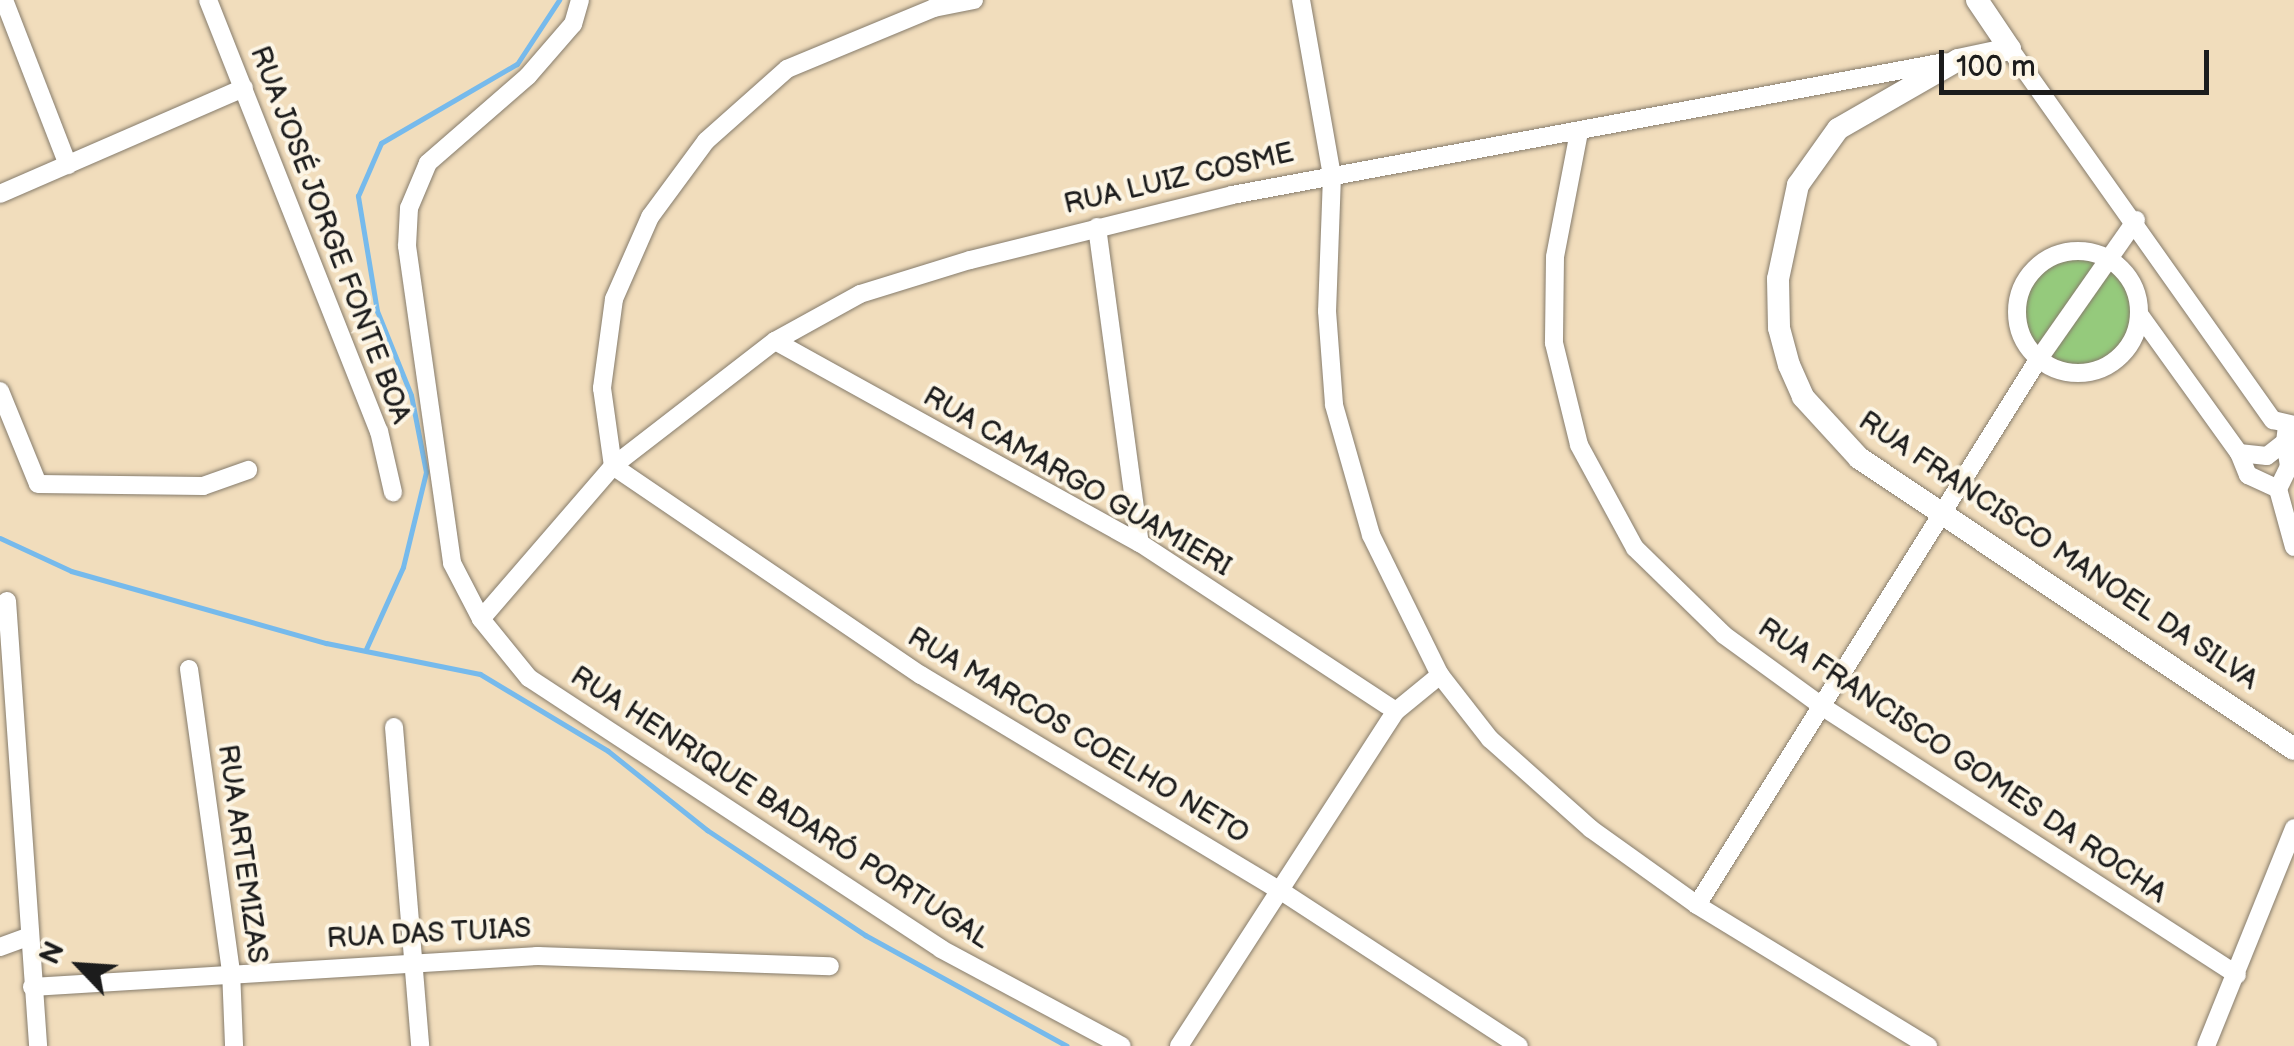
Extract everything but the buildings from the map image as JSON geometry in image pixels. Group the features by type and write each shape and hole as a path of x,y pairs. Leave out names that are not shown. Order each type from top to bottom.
{"street":[{"path":"4,0 68,165"},
{"name":"RUA JOSÉ JORGE FONTE BOA","path":"208,0 379,431 393,492"},
{"name":"RUA HENRIQUE BADARÓ PORTUGAL","path":"580,0 573,24 528,76 428,163 409,208 407,246 452,563 481,619 546,688 940,949 1122,1046"},
{"path":"612,466 602,388 614,300 650,217 706,141 787,69 934,8 974,0"},
{"path":"1301,0 1332,176 1327,311 1334,405 1371,535 1440,675 1490,740 1548,791 1698,905 1928,1046"},
{"path":"1977,0 2266,408 2289,431 2288,466 2278,489 2294,547"},
{"name":"RUA LUIZ COSME","path":"481,619 612,466 775,342 860,294 1097,227 1332,176 2010,49"},
{"name":"RUA FRANCISCO MANOEL DA SILVA","path":"1958,60 1838,128 1814,155 1789,212 1778,279 1779,328 1803,398 1860,458 2294,748"},
{"path":"0,194 244,88"},
{"name":"RUA FRANCISCO GOMES DA ROCHA","path":"1579,132 1555,257 1554,343 1579,446 1635,548 1724,635 1823,707 2237,975"},
{"path":"1698,905 2038,360 2106,256 2136,220"},
{"path":"1097,227 1140,544"},
{"path":"2139,314 2132,342 2113,364 2086,374 2058,372 2038,360 2020,333 2016,306 2026,280 2058,254 2106,256 2124,272 2139,314 2238,452 2248,475 2278,489"},
{"name":"RUA CAMARGO GUAMIERI","path":"775,342 1140,544 1396,712"},
{"path":"0,391 38,484 203,486 248,470"},
{"path":"2238,452 2266,456 2289,431"},
{"name":"RUA MARCOS COELHO NETO","path":"612,466 921,676 1281,891 1519,1046"},
{"path":"7,601 38,1046"},
{"name":"RUA ARTEMIZAS","path":"190,669 231,970 234,1046"},
{"path":"1179,1046 1396,712 1440,675"},
{"path":"394,727 420,1046"},
{"path":"0,750 19,744"},
{"path":"2206,1046 2294,828"},
{"path":"0,947 30,936"},
{"name":"RUA DAS TUIAS","path":"32,987 231,970 538,956 830,966"}],"green space":[{"path":"2078,251 2101,255 2121,269 2135,289 2139,312 2135,335 2121,355 2101,369 2078,373 2055,369 2035,355 2021,335 2017,312 2021,289 2035,269 2055,255"}],"waterway":[{"path":"366,649 403,567 426,472 411,395 377,311 358,196 381,143 517,64 559,0"},
{"path":"0,538 71,571 326,643 480,674 608,751 707,830 865,935 1067,1046"}]}
